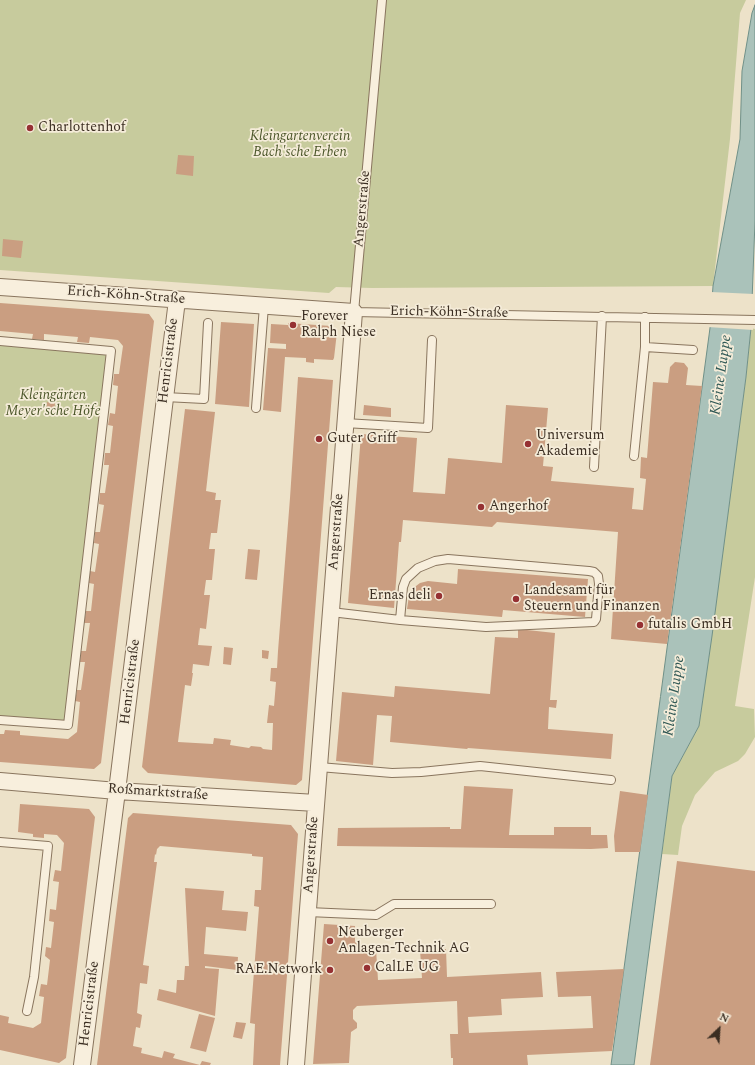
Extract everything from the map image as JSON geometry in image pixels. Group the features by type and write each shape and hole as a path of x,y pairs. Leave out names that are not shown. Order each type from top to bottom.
{"street":[{"name":"Erich-Köhn-Straße","path":"0,287 354,312"},
{"name":"Henricistraße","path":"82,1065 118,791 177,300"},
{"name":"Angerstraße","path":"296,1065 354,312"},
{"name":"Roßmarktstraße","path":"0,781 118,791 316,802"}],"lane":[{"name":"Angerstraße","path":"354,312 382,0"},
{"path":"256,408 264,306"},
{"name":"Erich-Köhn-Straße","path":"354,312 754,320"},
{"path":"594,467 602,316"},
{"path":"634,456 645,347 645,317"},
{"path":"165,397 204,399 208,323"},
{"path":"345,423 428,428 432,340"},
{"path":"0,341 111,351 68,725 0,720"},
{"path":"645,347 693,350"},
{"path":"331,612 400,620 486,627 594,622 596,619 599,584 598,576 594,572 589,571 448,559 435,561 418,568 406,579 403,587 400,620"},
{"path":"319,768 392,773 421,772 480,766 611,780"},
{"path":"0,842 48,846 34,977 27,1011"},
{"path":"308,912 376,915 394,904 491,904"}],"green space":[{"name":"Kleingartenverein Bach'sche Erben","path":"0,0 746,0 740,13 730,139 713,286 336,287 329,293 0,270"},
{"path":"751,328 755,329 755,577 735,706 754,709 755,737 745,754 738,761 715,772 695,795 682,826 678,855 662,854 672,776 699,726 746,377"},
{"name":"Kleingärten Meyer'sche Höfe","path":"0,341 111,351 68,725 0,720"}],"water":[{"name":"Kleine Luppe","path":"755,5 755,221 751,328 712,636 699,726 672,776 634,1065 611,1065 710,328 713,286 740,139 742,71 752,13"}],"pier":[{"path":"711,292 754,294 753,330 708,327"}],"building":[{"path":"178,155 194,156 193,176 176,174"},
{"path":"3,239 23,241 21,258 2,256"},
{"path":"0,303 149,314 154,321 101,763 94,769 0,762 0,734 4,734 5,730 20,731 20,735 68,739 77,732 80,702 75,701 77,690 81,690 85,662 80,662 81,651 86,651 90,623 84,623 86,611 91,611 94,584 89,583 90,571 95,572 99,544 94,543 95,532 100,532 104,505 99,504 100,493 105,493 109,465 104,465 105,453 110,453 113,426 108,425 110,413 115,414 118,386 113,385 114,374 119,374 123,346 118,340 90,337 89,343 77,342 78,337 44,334 44,340 32,339 33,334 0,331"},
{"path":"221,322 254,324 249,407 215,404"},
{"path":"288,323 331,326 337,332 334,358 333,360 314,359 314,363 306,362 306,358 285,357 281,412 263,410 268,348 286,349 286,344 270,343 271,324 288,325"},
{"path":"675,362 684,363 688,368 686,385 702,386 667,644 611,639 618,532 497,522 492,527 403,520 401,542 399,542 394,608 348,603 361,434 417,438 413,492 445,494 448,458 502,463 506,405 548,408 543,466 553,467 551,481 634,488 632,509 643,510 646,479 640,478 641,457 647,458 653,382 668,383 670,367"},
{"path":"298,377 333,380 302,780 296,785 148,773 142,767 185,409 215,412 206,491 216,493 215,500 221,500 217,533 211,533 209,549 215,549 212,580 206,580 204,595 210,595 206,629 200,628 198,645 212,646 209,666 193,664 191,686 185,685 178,742 213,744 214,738 231,740 230,745 249,748 251,746 261,747 263,749 272,750 273,723 267,723 269,705 274,706 276,682 270,681 271,668 277,668"},
{"path":"47,402 55,403 54,413 46,412"},
{"path":"364,405 391,408 391,417 363,415"},
{"path":"248,549 260,550 257,580 245,579"},
{"path":"458,569 588,579 585,617 503,610 502,617 407,609 409,596 412,589 420,583 428,581 457,584"},
{"path":"518,629 555,633 550,700 557,700 556,708 549,707 548,729 613,734 611,759 390,742 392,716 377,715 373,765 336,761 342,692 394,697 395,686 490,694 495,637 518,638"},
{"path":"224,647 233,648 231,665 223,664"},
{"path":"262,650 269,651 268,659 262,658"},
{"path":"464,786 513,789 509,835 554,835 554,827 591,827 591,835 607,835 608,848 337,846 338,828 450,827 450,829 461,829"},
{"path":"620,791 648,795 640,852 615,852 614,836"},
{"path":"20,804 89,809 95,817 66,1058 59,1063 0,1050 0,1015 9,1017 8,1023 33,1028 41,1023 44,997 39,996 41,984 47,985 50,960 45,956 46,947 51,948 54,922 49,921 50,909 56,910 59,882 53,881 55,870 61,871 64,843 57,835 44,834 44,838 33,837 33,834 18,832"},
{"path":"133,813 291,825 298,834 280,1065 253,1065 255,1024 250,1023 259,907 254,906 255,890 261,890 263,857 252,856 252,854 160,846 157,849 156,855 155,854 154,862 157,862 143,965 149,966 147,984 140,983 137,1013 142,1015 140,1028 136,1027 133,1046 142,1048 141,1053 162,1058 164,1051 175,1054 173,1058 200,1065 97,1065 128,818"},
{"path":"677,861 755,871 755,1065 650,1065"},
{"path":"185,888 224,891 222,910 248,912 246,931 206,927 204,954 238,957 237,970 205,966 205,968 219,969 215,1016 157,1000 159,989 176,993 177,980 184,980 185,966 189,966"},
{"path":"324,924 355,926 355,942 360,946 359,950 376,949 378,980 422,978 420,950 446,949 447,977 541,972 543,997 501,999 502,1015 468,1017 469,1033 593,1028 591,996 558,997 556,972 624,969 612,1051 527,1055 528,1065 453,1065 453,1058 451,1058 450,1034 458,1034 457,1001 357,1006 353,1010 353,1019 357,1023 357,1028 351,1032 349,1063 313,1064"},
{"path":"199,1014 215,1018 206,1052 190,1048"},
{"path":"236,1022 246,1023 242,1039 233,1037"},
{"path":"202,1061 211,1063 210,1065 200,1065"}],"place":[{"name":"Charlottenhof","path":"30,128"},
{"name":"Forever Ralph Niese","path":"293,325"},
{"name":"Guter Griff","path":"319,439"},
{"name":"Universum Akademie","path":"528,444"},
{"name":"Angerhof","path":"481,507"},
{"name":"Ernas deli","path":"439,596"},
{"name":"Landesamt für Steuern und Finanzen","path":"516,599"},
{"name":"futalis GmbH","path":"640,625"},
{"name":"Neuberger Anlagen-Technik AG","path":"330,941"},
{"name":"CalLE UG","path":"367,968"},
{"name":"RAE.Network","path":"330,970"}]}
